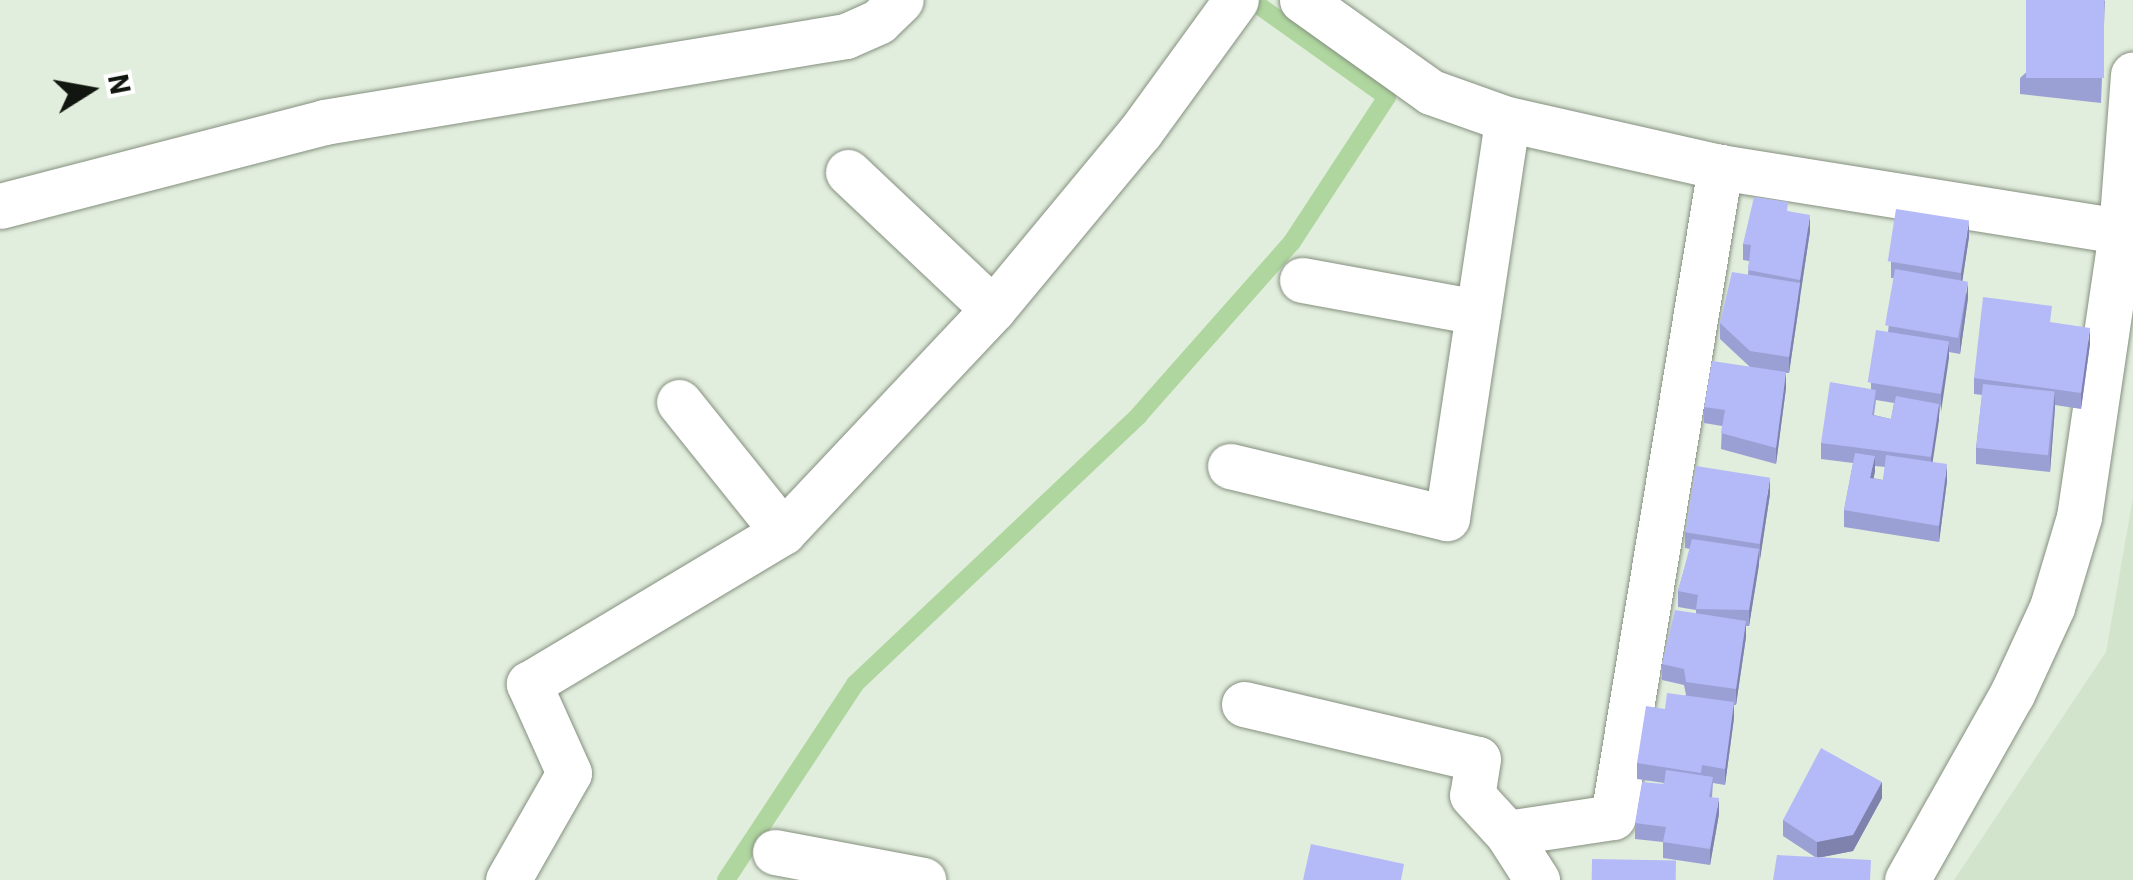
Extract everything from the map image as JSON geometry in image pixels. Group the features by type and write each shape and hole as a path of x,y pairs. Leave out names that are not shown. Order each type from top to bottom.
{"street":[{"path":"0,206 324,122 846,36 879,21 901,0"},
{"path":"1302,0 1432,92 1507,119 1720,167 2121,231"},
{"path":"508,880 569,773 529,684 783,532 993,309 1140,132 1234,2"},
{"path":"1907,880 2012,694 2052,607 2079,518 2121,231 2133,74"},
{"path":"1230,466 1447,518 1507,119"},
{"path":"1506,833 1613,817 1720,167"},
{"path":"848,172 993,309"},
{"path":"1302,280 1478,312"},
{"path":"678,402 783,532"},
{"path":"1244,704 1478,759 1472,795 1506,833 1537,880"},
{"path":"775,852 923,880"}],"shaded area":[{"path":"2133,497 2133,880 1954,880 2106,652"}],"building":[{"path":"2026,0 2104,0 2104,78 2026,78"},
{"path":"1754,197 1788,202 1787,211 1810,215 1800,280 1748,270 1751,245 1743,244"},
{"path":"1896,209 1969,221 1961,273 1888,261"},
{"path":"1895,269 1968,282 1958,338 1885,325"},
{"path":"1732,272 1800,283 1789,357 1750,351 1720,323"},
{"path":"1983,297 2052,306 2050,322 2090,328 2081,393 1974,378"},
{"path":"1876,330 1949,342 1941,394 1868,382"},
{"path":"1712,361 1786,372 1776,448 1721,433 1725,410 1704,407"},
{"path":"1830,382 1876,390 1872,415 1891,419 1896,396 1939,404 1931,457 1821,443"},
{"path":"1983,384 2055,392 2048,455 1976,448"},
{"path":"1855,453 1875,456 1870,478 1883,480 1886,455 1947,464 1939,526 1844,510"},
{"path":"1696,466 1770,478 1760,544 1686,532"},
{"path":"1692,539 1759,549 1749,610 1696,609 1698,595 1678,591"},
{"path":"1675,610 1746,621 1736,689 1686,682 1684,669 1662,664"},
{"path":"1667,693 1734,702 1725,769 1702,765 1701,773 1637,763 1646,706 1665,709"},
{"path":"1821,748 1882,782 1853,835 1817,842 1783,820"},
{"path":"1666,770 1713,777 1709,797 1719,798 1710,849 1663,842 1666,827 1635,823 1642,782 1664,784"},
{"path":"1311,844 1404,864 1401,880 1303,880"},
{"path":"1777,855 1871,860 1870,880 1773,880"},
{"path":"1592,859 1676,860 1676,880 1592,880"}],"waterway":[{"path":"726,880 855,684 1139,415 1292,242 1387,97 1251,0"}]}
